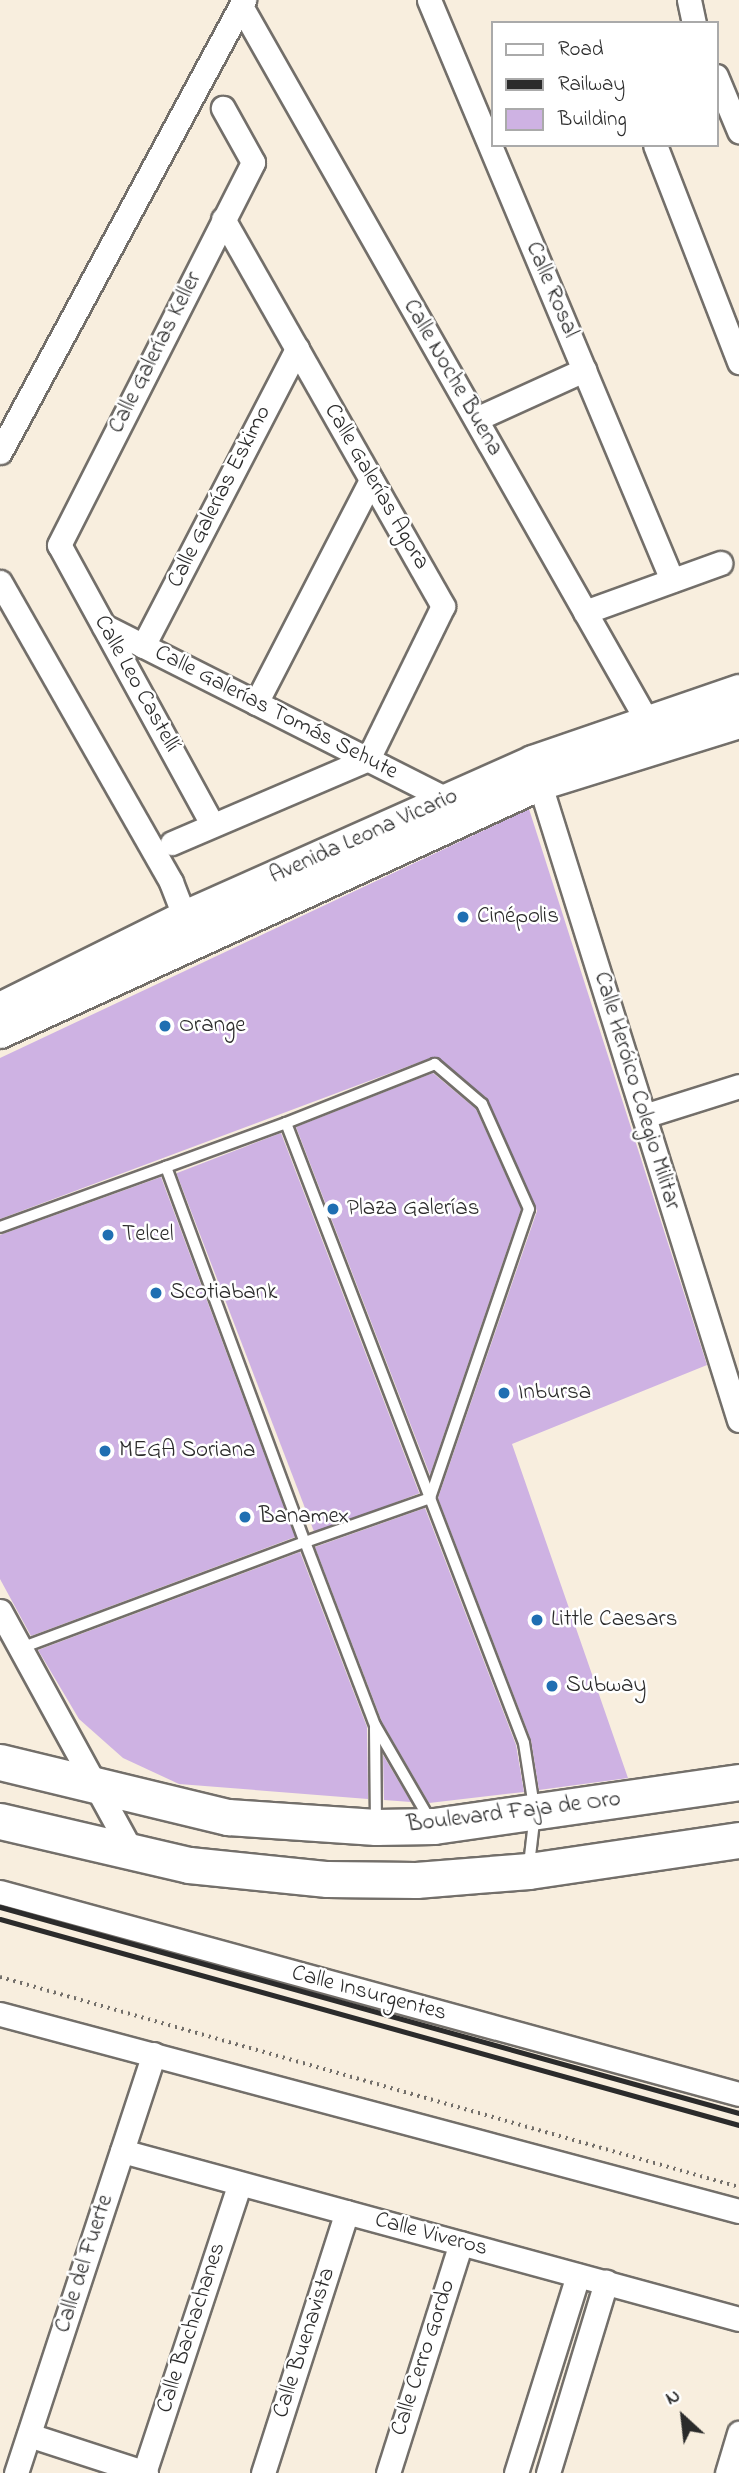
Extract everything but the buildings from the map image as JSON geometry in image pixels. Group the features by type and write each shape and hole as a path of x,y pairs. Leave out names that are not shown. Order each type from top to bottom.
{"main road":[{"name":"Boulevard Faja de Oro","path":"0,1762 187,1810 228,1817 376,1827 433,1826 739,1782"},
{"path":"187,1810 197,1828 198,1850 189,1865"},
{"path":"0,1821 189,1865 327,1879 416,1880 529,1871 739,1840"}],"street":[{"name":"Calle Rosal","path":"429,0 490,146"},
{"path":"689,0 694,21"},
{"path":"0,452 243,4"},
{"name":"Calle Noche Buena","path":"243,4 656,736"},
{"path":"718,81 739,131"},
{"name":"Calle Galerías Keller","path":"59,545 253,162 223,108"},
{"name":"Calle Rosal","path":"491,147 672,580"},
{"path":"656,147 739,362"},
{"name":"Calle Galerías Agora","path":"223,219 443,606 368,759"},
{"name":"Calle Galerías Eskimo","path":"143,646 297,349"},
{"path":"476,419 584,370"},
{"path":"256,703 372,480"},
{"name":"Calle Leo Castellí","path":"59,545 212,824"},
{"path":"585,612 720,563"},
{"path":"0,582 171,882 189,929"},
{"name":"Calle Galerías Tomás Sehute","path":"104,626 448,800"},
{"name":"Avenida Leona Vicario","path":"656,736 739,691"},
{"name":"Avenida Leona Vicario","path":"0,1032 189,929 448,800 656,736 739,722"},
{"path":"172,843 368,759"},
{"name":"Avenida Leona Vicario","path":"0,1009 189,929 536,773"},
{"name":"Calle Heróico Colegio Militar","path":"536,773 739,1420"},
{"path":"644,1116 739,1086"},
{"path":"0,1611 131,1850"},
{"name":"Calle Insurgentes","path":"0,1892 739,2094"},
{"path":"0,2014 739,2211"},
{"name":"Calle del Fuerte","path":"16,2473 154,2054"},
{"name":"Calle Viveros","path":"122,2151 739,2319"},
{"name":"Calle Bachachanes","path":"144,2473 240,2183"},
{"name":"Calle Buenavista","path":"263,2473 347,2212"},
{"name":"Calle Cerro Gordo","path":"387,2473 461,2243"},
{"path":"516,2473 578,2275"},
{"path":"548,2473 606,2283"},
{"path":"727,2473 739,2433"},
{"path":"29,2435 144,2473"}],"lane":[{"path":"0,1227 286,1123 435,1064 482,1104 529,1209 430,1498"},
{"path":"286,1123 524,1743 535,1813 529,1871"},
{"path":"166,1167 375,1725 433,1826"},
{"path":"20,1648 430,1498"},
{"path":"375,1725 376,1827"}],"path":[{"path":"0,1977 739,2187"}],"railway":[{"path":"0,1907 739,2113"},
{"path":"0,1919 739,2125"}],"place":[{"name":"Cinépolis","path":"463,917"},
{"name":"Orange","path":"165,1026"},
{"name":"Plaza Galerías","path":"333,1209"},
{"name":"Telcel","path":"108,1235"},
{"name":"Scotiabank","path":"156,1293"},
{"name":"Inbursa","path":"504,1393"},
{"name":"MEGA Soriana","path":"105,1451"},
{"name":"Banamex","path":"245,1517"},
{"name":"Little Caesars","path":"537,1620"},
{"name":"Subway","path":"552,1686"}]}
